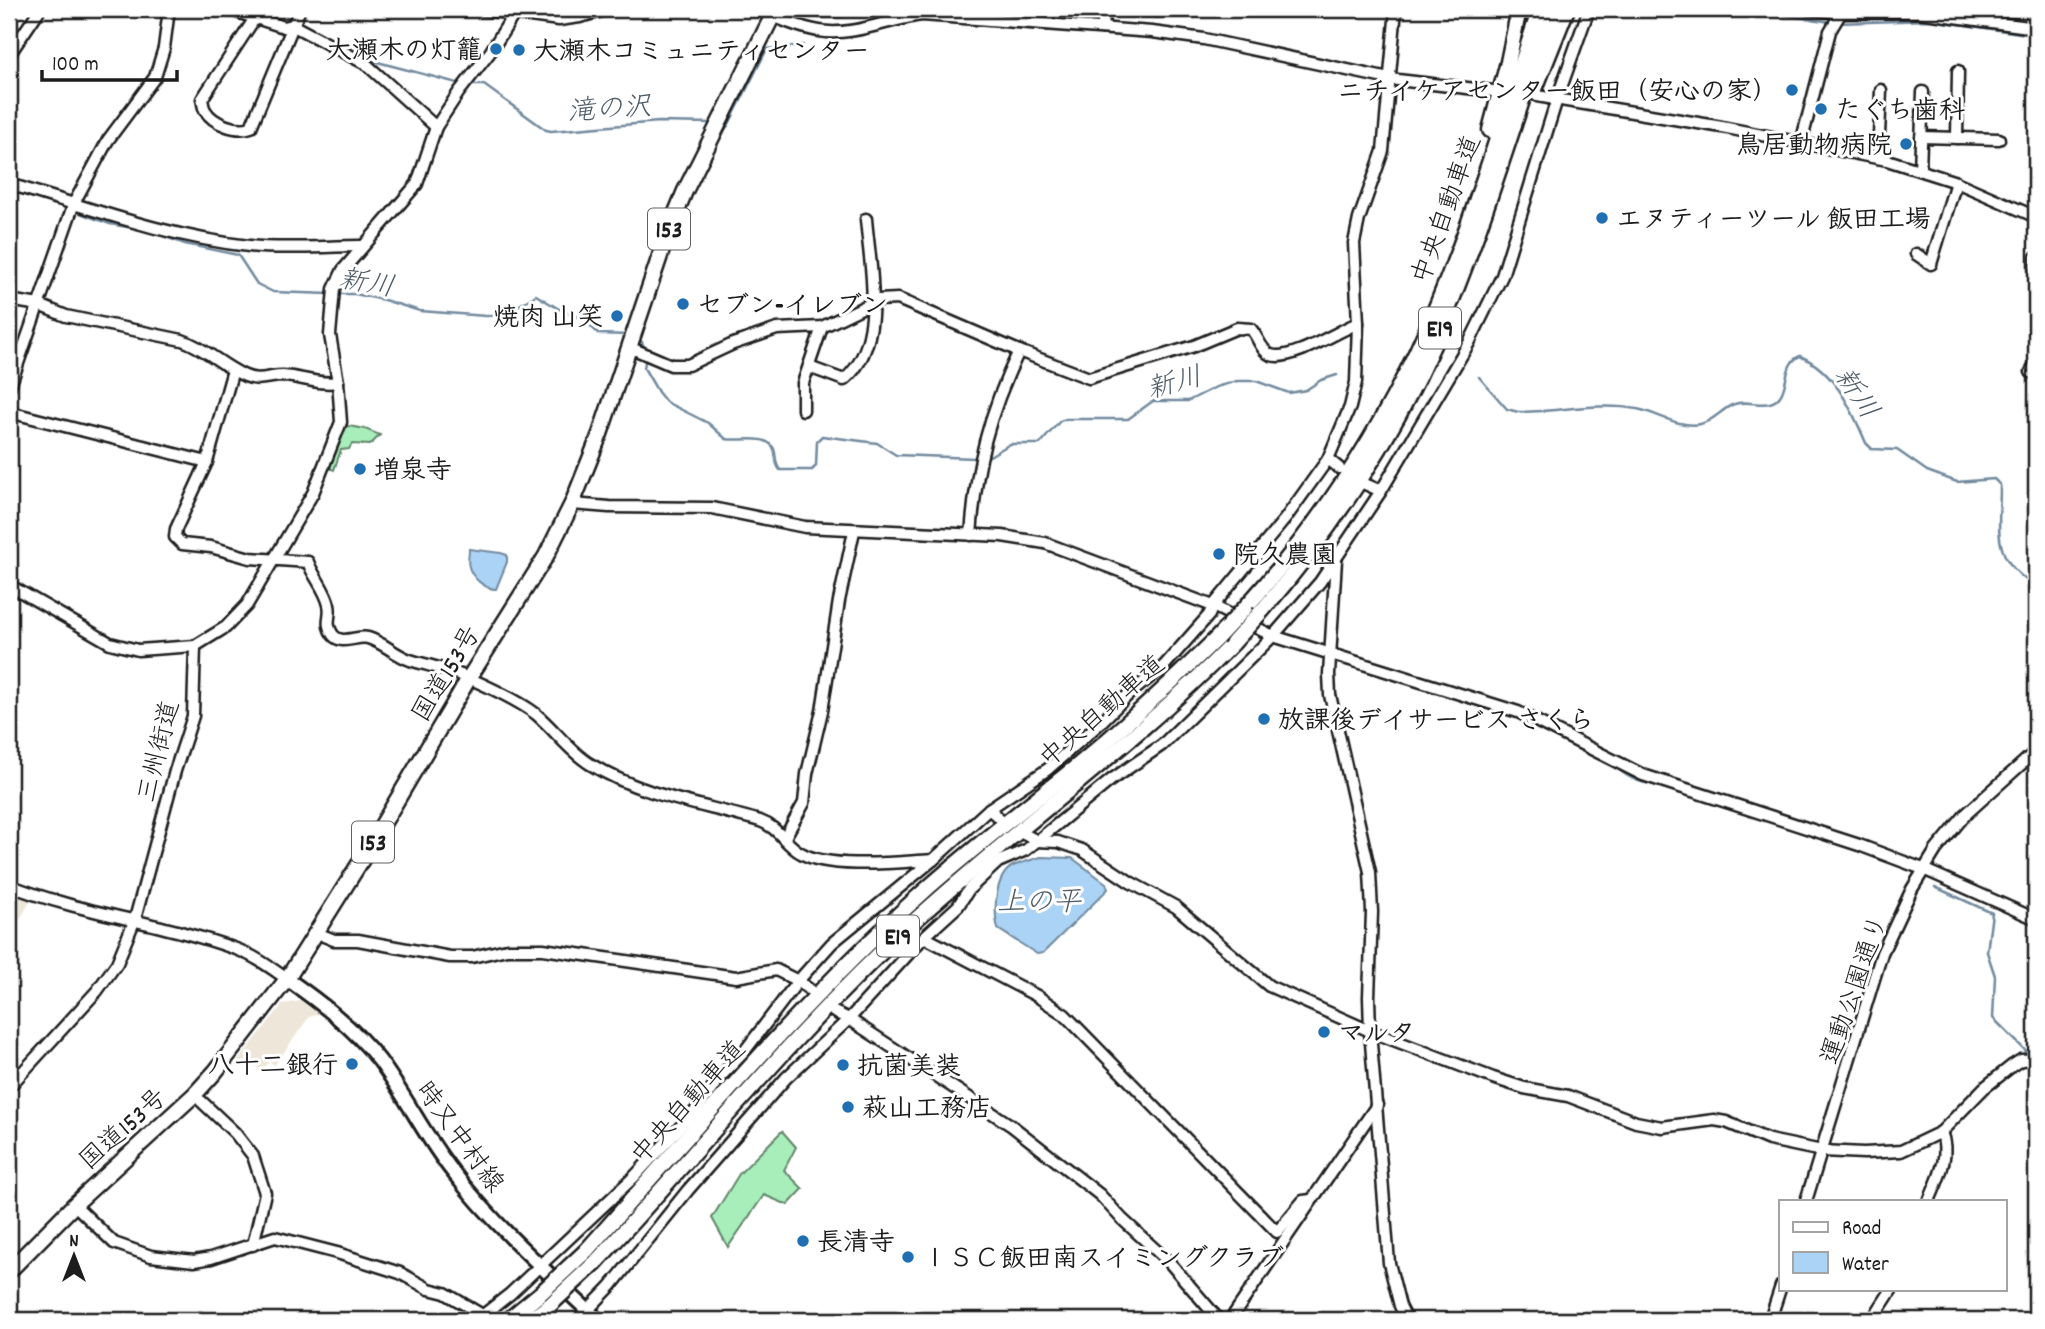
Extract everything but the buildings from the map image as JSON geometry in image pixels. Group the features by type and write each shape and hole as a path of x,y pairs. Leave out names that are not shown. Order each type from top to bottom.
{"highway":[{"path":"1441,292 1492,123 1519,9"},
{"name":"中央自動車道","path":"591,1256 753,1063 841,970 920,895 1078,765 1167,687 1245,608 1296,547 1356,459 1416,352 1475,201 1540,9"},
{"name":"中央自動車道","path":"530,1320 545,1299 591,1256 812,1019 864,968 957,883 1166,708 1233,643 1294,571 1343,505 1394,420 1433,345 1474,241 1553,9"},
{"path":"1474,241 1491,216 1536,84 1567,9"},
{"name":"国道153号","path":"9,1271 75,1204 195,1094 235,1049 287,979 361,861 546,556 572,504 600,434 668,232 774,12"},
{"name":"中央自動車道","path":"508,1320 545,1299"}],"main road":[{"name":"時又中村線","path":"287,979 345,1023 378,1059 451,1170 476,1200 598,1320"}],"street":[{"path":"9,55 40,9"},
{"path":"9,389 74,203 108,140 155,77 164,48 169,9"},
{"path":"227,9 285,27 296,18"},
{"path":"478,9 559,20 580,18 610,9"},
{"path":"757,9 774,12 793,24 821,32 851,30 922,15 1103,25 1204,39 1389,79 1493,92"},
{"path":"1103,25 1106,9"},
{"path":"1134,9 1176,9"},
{"path":"80,1210 114,1243 151,1256 194,1261 275,1237 400,1273 429,1289 446,1293 480,1318 540,1265 634,1177 697,1109 720,1076 744,1052 798,981 832,943 1048,769 1100,724 1128,695 1164,666 1209,615 1213,606 1285,519 1328,459 1350,407 1356,382 1358,323 1354,243 1359,219 1383,151 1396,9"},
{"path":"578,1320 786,1078 849,1019 924,937 958,906 969,889 998,862 1026,850 1111,780 1162,745 1273,636 1320,582 1381,491 1469,343 1502,276 1557,99 1589,9"},
{"path":"1807,9 1841,13 1918,12 2035,27"},
{"path":"1801,143 1831,27 1841,13"},
{"path":"9,585 120,647 138,650 195,646 226,627 247,605 313,493 341,422 330,335 334,289 343,270 417,184 436,127 514,14"},
{"path":"255,18 202,99 205,111 226,126 242,130 251,127 296,18"},
{"path":"296,18 366,64 436,127"},
{"path":"1957,138 1958,71"},
{"path":"1878,158 1881,90"},
{"path":"1920,169 1923,92"},
{"path":"1537,96 1878,158 1956,182 2036,217"},
{"path":"1921,138 1999,139"},
{"path":"1916,254 1931,264 1956,182"},
{"path":"9,184 155,227 223,242 252,246 362,246"},
{"path":"809,367 844,380 859,363 867,341 874,302 866,219"},
{"path":"2036,257 2036,297"},
{"path":"632,340 671,365 688,365 733,344 777,329 822,327 874,302 898,299 1089,378 1194,346 1237,328 1251,329 1264,350 1273,356 1294,354 1358,323"},
{"path":"9,300 39,306 66,316 182,340 197,345 248,377 265,380 282,376 323,384 338,382"},
{"path":"803,410 803,383 822,327"},
{"path":"971,535 975,490 985,437 1000,390 1019,351"},
{"path":"2036,363 2031,372 2036,374"},
{"path":"233,370 207,462 176,529 175,537 182,544 211,547 250,558 308,562 330,606 327,621 334,636 342,640 365,637 412,661 429,663 470,678 535,714 568,748 589,764 620,780 670,799 763,822 774,828 801,853 836,862 875,864 933,860"},
{"path":"9,412 207,462"},
{"path":"1328,459 1339,468"},
{"path":"1365,484 1381,491"},
{"path":"572,504 609,508 712,508 805,527 1002,536 1045,543 1213,606 1273,636 1491,702 1530,718 1643,775 1858,845 1923,869 2036,919"},
{"path":"785,838 804,803 807,774 822,710 839,601 854,531"},
{"path":"1336,560 1330,695 1370,872 1370,1031 1389,1263 1392,1280 1407,1320"},
{"name":"三州街道","path":"9,1087 97,991 117,963 135,919 175,771 193,716 195,646"},
{"name":"運動公園通り","path":"1806,1200 1882,953 1923,869 1965,815 2036,751"},
{"path":"1024,834 1037,841 1058,842 1082,850 1129,882 1176,907 1269,986 1370,1031 1493,1078 1524,1088 1568,1096 1636,1122 1662,1127 1714,1120 1726,1122 1769,1140 1822,1151 1901,1151 1941,1132 1984,1088 2013,1065 2021,1060 2036,1059"},
{"path":"9,885 60,903 135,919 238,950 287,979"},
{"path":"324,936 334,940 358,940 450,957 472,957 507,949 543,949 736,978 776,970 810,990"},
{"path":"924,937 1037,996 1065,1015 1277,1232 1303,1201 1311,1200"},
{"path":"834,1012 849,1019 1012,1126 1100,1195 1170,1263 1219,1320"},
{"path":"201,1101 235,1133 253,1156 265,1193 253,1245"},
{"path":"1230,1320 1378,1105"},
{"path":"1929,1200 1945,1158 1945,1142 1941,1132"},
{"path":"1770,1320 1780,1290"},
{"path":"1872,1320 1891,1290"}],"shaded area":[{"path":"9,891 31,900 9,938"},
{"path":"301,1001 319,1014 309,1017 275,1065 269,1062 262,1071 254,1065 249,1070 238,1061 283,1004"}],"green space":[{"path":"343,425 380,435 370,445 352,444 349,449 341,450 334,470 329,468"},
{"path":"782,1131 796,1147 784,1170 803,1189 788,1205 764,1195 728,1247 712,1218 739,1174"}],"water":[{"name":"増泉寺","path":"469,549 507,555 507,562 496,589 483,585 473,575 468,565"},
{"name":"上の平","path":"1041,857 1072,858 1106,883 1108,889 1043,953 1037,954 998,929 996,904 999,885 1007,871 1013,866"}],"waterway":[{"name":"滝の沢","path":"274,9 292,19"},
{"name":"滝の沢","path":"819,18 846,16 872,9"},
{"name":"滝の沢","path":"1046,9 1102,13"},
{"name":"滝の沢","path":"1109,13 1160,16 1189,9"},
{"name":"滝の沢","path":"1744,9 1831,22"},
{"name":"滝の沢","path":"1838,23 1930,20 2026,34 2036,33"},
{"name":"滝の沢","path":"725,126 728,126 767,49 803,45"},
{"name":"滝の沢","path":"366,59 461,84"},
{"name":"滝の沢","path":"471,85 484,85 551,131 659,122 712,123"},
{"name":"新川","path":"80,213 110,224 149,231 185,244 238,255 257,284 273,292 330,294"},
{"name":"新川","path":"337,294 355,294 420,311 486,316 503,315 536,295 564,312 582,318 599,334 628,335"},
{"name":"新川","path":"637,339 642,342 645,350"},
{"name":"新川","path":"1479,377 1507,409 1518,412 1622,407 1692,425 1709,421 1737,403 1765,404 1777,400 1784,388 1790,366 1800,356 1833,381 1866,443 1872,449 1897,450 1927,471 1957,482 1994,479 2000,485 1999,531 2004,554 2021,576 2036,587"},
{"name":"新川","path":"645,362 644,368 666,402 708,423 726,439 765,441 774,449 780,470 812,470 816,466 817,441 822,436 877,443 896,455 975,458"},
{"name":"新川","path":"988,457 1010,444 1040,444 1060,421 1066,419 1128,419 1153,401 1188,401 1216,387 1237,381 1256,381 1289,393 1306,390 1321,380 1337,375"},
{"path":"1561,740 1596,757"},
{"path":"1615,766 1632,778 1653,784"},
{"path":"1935,887 1992,913 1987,952 1995,976 1993,1018 2028,1053"},
{"path":"2031,1067 2036,1129"}],"place":[{"name":"大瀬木の灯籠","path":"496,49"},
{"name":"大瀬木コミュニティセンター","path":"519,50"},
{"name":"ニチイケアセンター飯田（安心の家）","path":"1792,90"},
{"name":"たぐち歯科","path":"1821,109"},
{"name":"鳥居動物病院","path":"1906,144"},
{"name":"エヌティーツール 飯田工場","path":"1602,218"},
{"name":"セブン-イレブン","path":"683,304"},
{"name":"焼肉 山笑","path":"617,316"},
{"name":"増泉寺","path":"360,469"},
{"name":"院久農園","path":"1219,554"},
{"name":"放課後デイサービス さくら","path":"1264,719"},
{"name":"マルタ","path":"1324,1032"},
{"name":"八十二銀行","path":"352,1064"},
{"name":"抗菌美装","path":"843,1065"},
{"name":"萩山工務店","path":"848,1107"},
{"name":"長清寺","path":"803,1241"},
{"name":"ＩＳＣ飯田南スイミングクラブ","path":"908,1257"}]}
